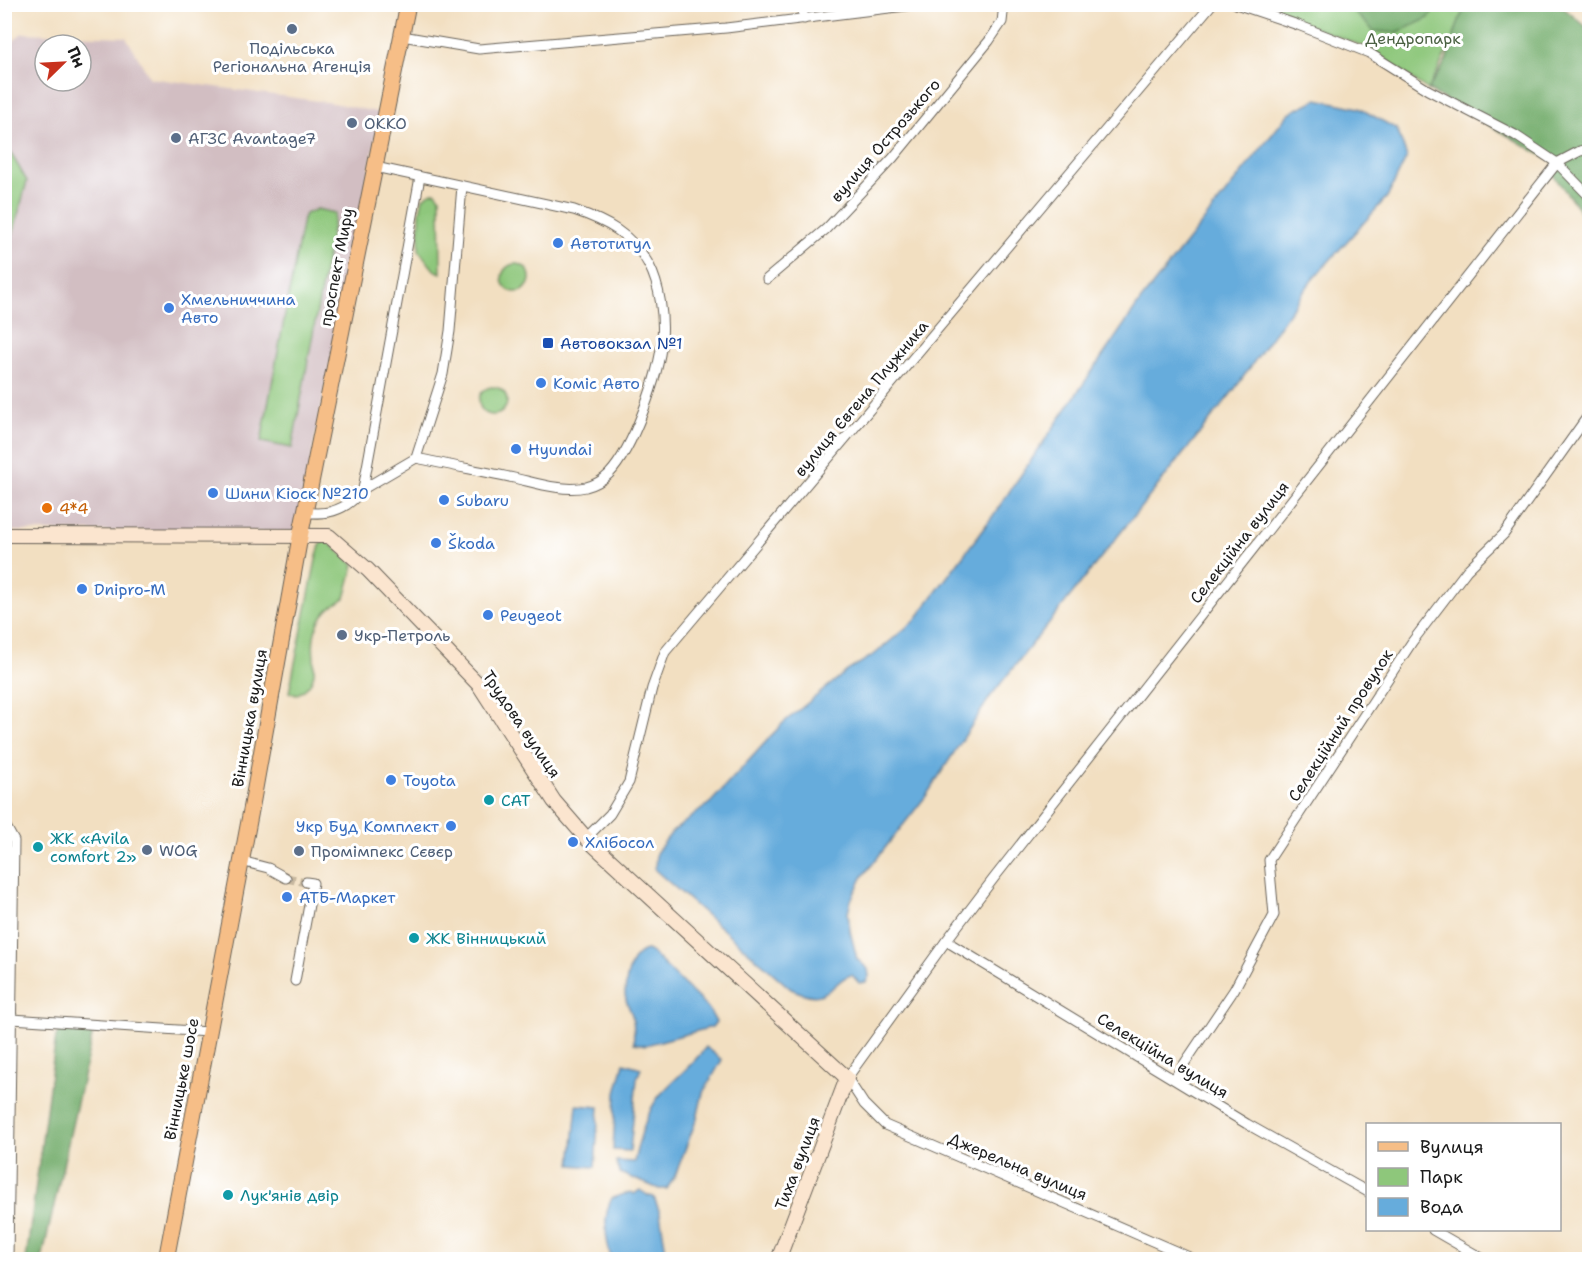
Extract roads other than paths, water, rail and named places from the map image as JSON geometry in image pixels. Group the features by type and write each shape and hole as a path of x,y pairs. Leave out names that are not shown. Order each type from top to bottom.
{"main road":[{"name":"проспект Миру","path":"300,537 408,4"},
{"name":"Вінницька вулиця","path":"232,905 300,537"},
{"name":"Вінницьке шосе","path":"166,1260 232,905"}],"street":[{"path":"801,4 804,19"},
{"path":"402,36 479,49 726,28 922,4"},
{"name":"вулиця Острозького","path":"767,279 826,229 893,158 989,41 1002,22 1004,4"},
{"name":"вулиця Євгена Плужника","path":"586,838 610,814 629,782 652,688 665,652 1212,4"},
{"path":"1236,4 1298,25 1368,53 1428,90 1515,135 1557,164 1590,197"},
{"path":"1557,164 1580,151 1590,149"},
{"name":"Селекційна вулиця","path":"847,1078 945,941 1557,164"},
{"path":"375,167 574,210 602,219 632,242 650,267 657,287 662,338 658,367 628,445 610,473 602,480 586,487 554,487 416,458"},
{"path":"360,493 420,177"},
{"path":"305,512 319,514 340,509 360,493 416,458 443,374 450,331 462,186"},
{"name":"Селекційний провулок","path":"1174,1079 1234,990 1274,915 1269,860 1412,642 1467,570 1504,534 1590,413"},
{"name":"Трудова вулиця","path":"4,535 329,536 368,570 479,685 554,801 586,838 847,1078"},
{"path":"4,823 14,841 8,1260"},
{"path":"241,861 268,868 286,878"},
{"path":"295,981 313,883 306,882"},
{"name":"Селекційна вулиця","path":"945,941 1247,1124 1366,1191"},
{"path":"12,1019 208,1032"},
{"name":"Тиха вулиця","path":"778,1260 847,1078"},
{"name":"Джерельна вулиця","path":"847,1078 864,1104 885,1125 1196,1260"},
{"path":"1435,1231 1485,1260"}],"water":[{"path":"1317,99 1359,108 1397,129 1407,157 1387,197 1312,280 1234,390 990,697 926,796 863,876 851,900 848,913 857,959 868,969 869,976 866,982 859,983 852,975 848,976 827,992 817,996 806,995 791,989 655,870 656,853 672,832 711,802 783,723 847,671 875,654 915,620 992,517 1141,300 1289,113"},
{"path":"647,950 708,1008 716,1022 712,1027 646,1045 634,1043 632,1015 625,993 628,973 633,961 637,955"},
{"path":"706,1047 722,1060 703,1093 697,1118 675,1176 667,1189 659,1189 620,1173 616,1161 634,1162 644,1127 655,1101"},
{"path":"624,1063 641,1068 637,1079 630,1151 613,1150 616,1093"},
{"path":"577,1105 599,1107 595,1167 571,1165"},
{"path":"640,1190 654,1197 660,1213 667,1259 611,1259 606,1228 609,1205 612,1198 631,1192 634,1194"}],"tunnel":[{"path":"286,878 306,882"}],"place":[{"name":"Подільська Регіональна Агенція","path":"292,29"},
{"name":"ОККО","path":"352,123"},
{"name":"АГЗС Avantage7","path":"176,138"},
{"name":"Автотитул","path":"558,243"},
{"name":"Хмельниччина Авто","path":"169,308"},
{"name":"Автовокзал №1","path":"548,343"},
{"name":"Коміс Авто","path":"541,383"},
{"name":"Hyundai","path":"516,449"},
{"name":"Шини Кіоск №210","path":"213,493"},
{"name":"Subaru","path":"444,500"},
{"name":"4*4","path":"47,508"},
{"name":"Škoda","path":"436,543"},
{"name":"Dnipro-M","path":"82,589"},
{"name":"Peugeot","path":"488,615"},
{"name":"Укр-Петроль","path":"342,635"},
{"name":"Toyota","path":"391,780"},
{"name":"САТ","path":"489,800"},
{"name":"Укр Буд Комплект","path":"451,826"},
{"name":"Хлібосол","path":"573,842"},
{"name":"ЖК «Avila comfort 2»","path":"38,847"},
{"name":"WOG","path":"147,850"},
{"name":"Промімпекс Сєвєр","path":"299,851"},
{"name":"АТБ-Маркет","path":"287,897"},
{"name":"ЖК Вінницький","path":"414,938"},
{"name":"Лук'янів двір","path":"228,1195"}],"park label":[{"name":"Дендропарк","path":"1413,38"}]}
